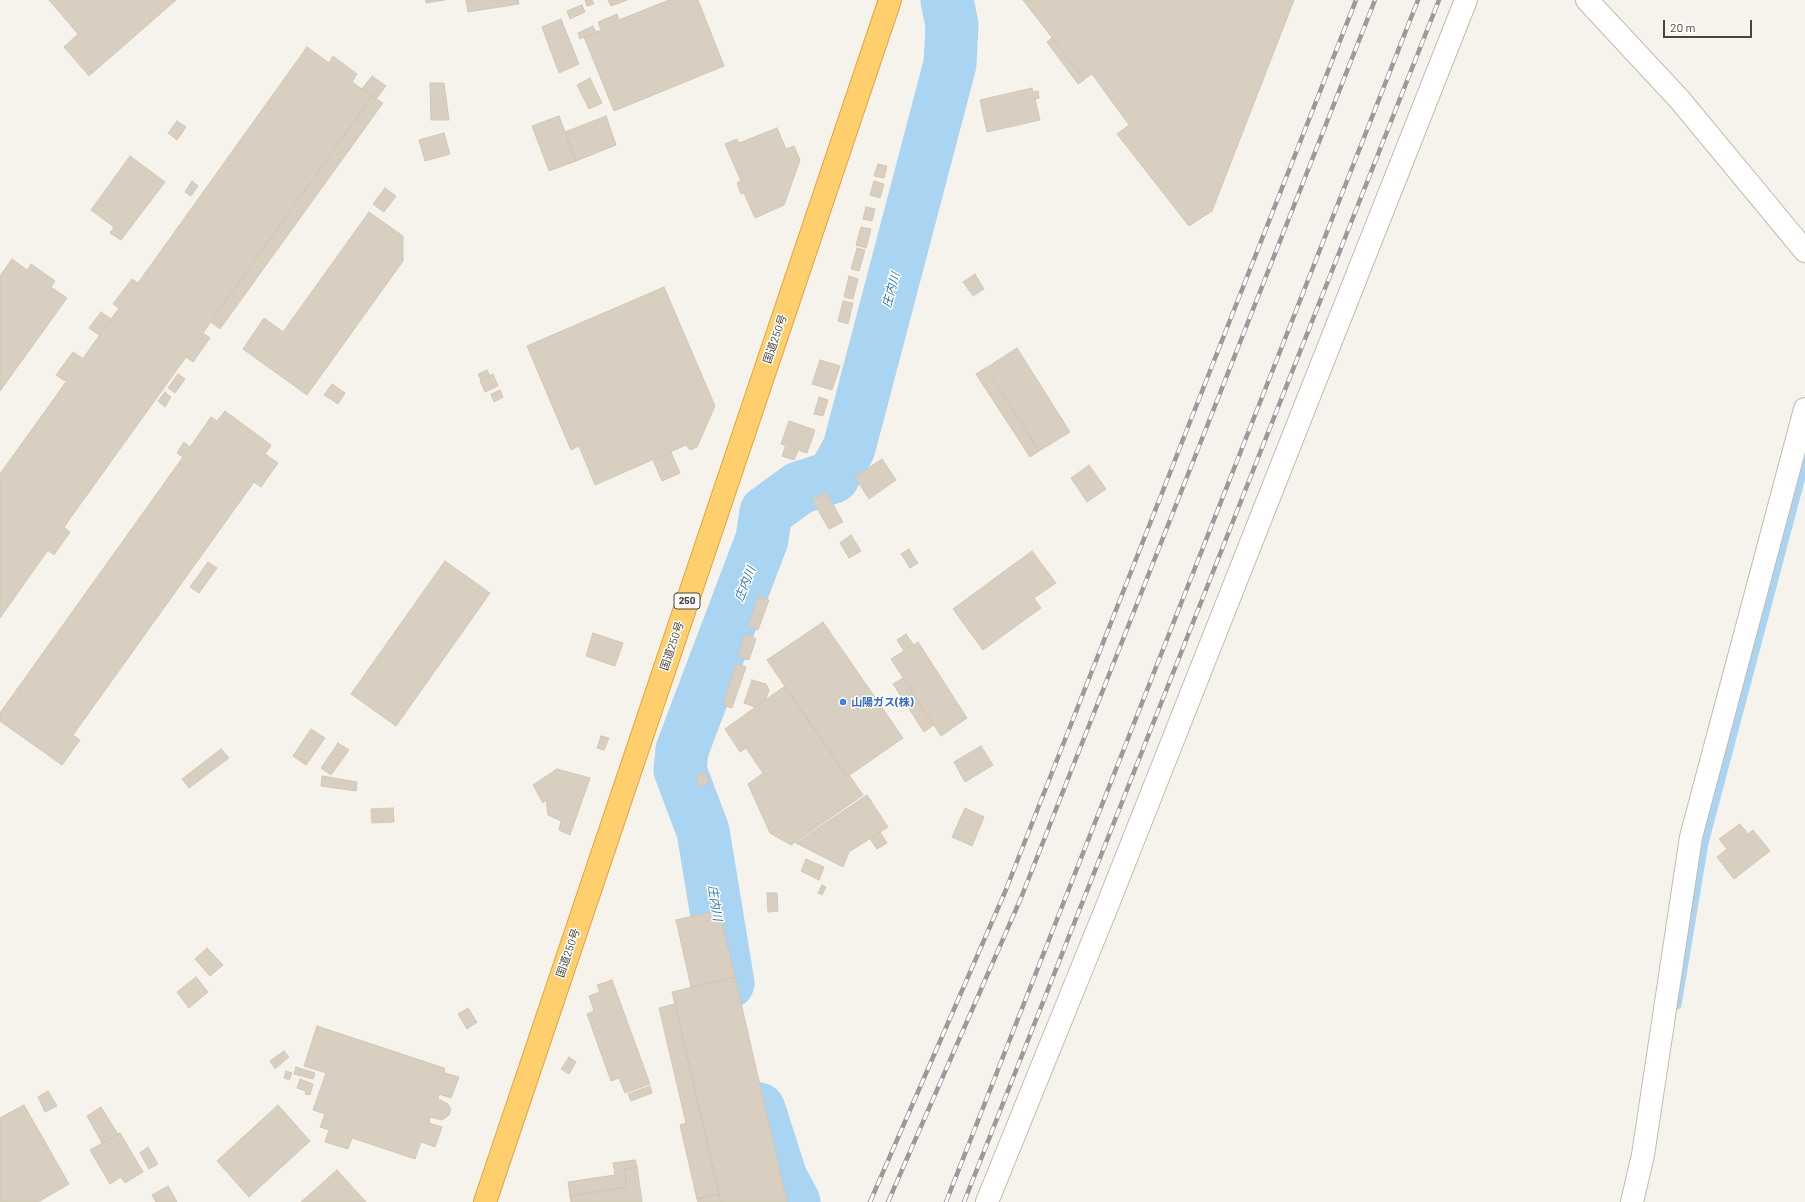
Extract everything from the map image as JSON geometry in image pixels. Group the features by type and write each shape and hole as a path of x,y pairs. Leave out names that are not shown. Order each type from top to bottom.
{"highway":[{"name":"国道250号","path":"484,1202 890,0"}],"street":[{"path":"987,1202 1111,897 1466,0"},
{"path":"1588,0 1680,100 1805,251"},
{"path":"1632,1202 1643,1155 1691,837 1805,409"}],"building":[{"path":"49,0 176,0 89,76 64,47 78,34"},
{"path":"426,0 445,0 426,3"},
{"path":"466,0 518,0 519,4 468,12"},
{"path":"585,0 592,0 594,4 587,6"},
{"path":"608,0 627,0 611,6"},
{"path":"669,0 698,0 724,66 614,111 584,37 601,30 598,22 617,14 619,20"},
{"path":"1023,0 1294,0 1212,211 1189,226 1117,134 1129,125 1092,74 1084,79"},
{"path":"582,5 585,12 570,19 567,11"},
{"path":"561,19 579,64 559,73 542,27"},
{"path":"593,26 596,32 580,39 578,33"},
{"path":"1052,38 1084,79 1078,84 1047,42"},
{"path":"307,47 329,63 333,56 357,74 352,82 372,96 203,333 210,338 193,362 186,357 64,527 70,532 54,555 48,550 0,618 0,474 119,308 113,304 132,279 138,283"},
{"path":"372,76 386,86 376,99 362,89"},
{"path":"590,78 602,103 589,109 577,85"},
{"path":"430,83 444,83 449,120 431,120"},
{"path":"1032,88 1033,92 1038,91 1039,98 1035,99 1040,120 987,132 980,100"},
{"path":"372,96 383,103 220,329 211,322"},
{"path":"559,116 576,161 549,171 532,126"},
{"path":"606,116 616,145 576,161 565,132"},
{"path":"177,121 186,127 177,140 168,133"},
{"path":"777,128 786,149 794,146 800,160 784,205 755,218 744,193 741,194 737,183 741,181 725,144 737,139 739,143"},
{"path":"444,133 450,154 425,161 419,140"},
{"path":"130,156 165,182 121,240 110,233 114,227 91,210"},
{"path":"878,164 887,166 884,178 874,176"},
{"path":"192,181 198,186 191,196 185,192"},
{"path":"874,181 884,184 880,198 870,195"},
{"path":"385,188 396,196 384,212 373,204"},
{"path":"866,207 875,209 872,221 863,219"},
{"path":"369,212 403,236 403,261 307,395 243,349 264,318 283,332"},
{"path":"861,227 871,229 866,248 856,245"},
{"path":"857,248 865,250 859,271 851,269"},
{"path":"12,259 27,270 31,264 55,281 51,287 67,298 0,391 0,276"},
{"path":"975,274 984,289 973,296 963,282"},
{"path":"849,276 858,279 853,299 844,297"},
{"path":"664,287 715,406 697,447 690,450 686,445 595,485 579,446 571,450 527,346"},
{"path":"843,301 853,303 848,324 838,321"},
{"path":"101,312 111,319 99,335 89,328"},
{"path":"1017,348 1070,432 1039,451 986,368"},
{"path":"73,352 82,358 65,381 56,375"},
{"path":"820,360 840,366 832,390 812,384"},
{"path":"985,368 1039,451 1030,457 976,374"},
{"path":"487,370 490,376 481,380 478,374"},
{"path":"178,374 185,379 175,393 168,388"},
{"path":"493,374 498,386 485,392 480,381"},
{"path":"332,384 345,393 338,404 324,395"},
{"path":"500,390 503,397 494,402 491,394"},
{"path":"165,392 171,397 165,407 158,401"},
{"path":"819,397 828,400 823,416 814,414"},
{"path":"225,411 271,445 265,454 278,463 261,487 254,482 73,735 80,740 62,765 0,721 0,713 183,457 177,453 184,442 190,447 211,417 217,421"},
{"path":"789,421 815,430 807,453 781,444"},
{"path":"785,447 798,451 794,460 782,456"},
{"path":"671,452 680,473 662,481 653,460"},
{"path":"882,459 896,480 869,499 855,477"},
{"path":"1089,465 1106,489 1087,502 1071,478"},
{"path":"826,492 843,522 829,529 812,500"},
{"path":"851,535 861,551 849,558 840,543"},
{"path":"909,549 918,563 910,568 901,554"},
{"path":"1032,551 1056,583 1034,598 1041,608 983,650 953,609"},
{"path":"445,561 490,593 396,726 351,694"},
{"path":"208,562 217,568 199,593 190,587"},
{"path":"758,596 769,600 758,630 748,627"},
{"path":"823,622 903,738 847,777 767,660"},
{"path":"593,633 623,643 615,666 586,656"},
{"path":"745,634 756,639 749,660 738,657"},
{"path":"906,634 913,644 904,651 897,640"},
{"path":"918,642 967,718 941,736 891,659"},
{"path":"736,664 746,667 732,708 723,705"},
{"path":"903,678 934,725 924,732 893,684"},
{"path":"752,680 766,684 769,690 766,699 755,707 744,703"},
{"path":"785,686 847,777 849,775 863,795 791,845 770,833 748,784 763,773 746,748 740,752 725,729"},
{"path":"311,729 325,738 306,765 293,756"},
{"path":"601,736 609,738 604,750 597,748"},
{"path":"338,743 349,750 331,775 321,768"},
{"path":"981,746 993,765 965,782 954,762"},
{"path":"221,749 229,758 189,788 182,779"},
{"path":"557,769 590,778 570,835 559,830 561,821 548,815 546,800 543,803 533,785"},
{"path":"706,773 709,783 700,787 696,776"},
{"path":"322,776 357,782 356,791 321,786"},
{"path":"867,795 888,827 849,852 843,867 796,843"},
{"path":"393,808 394,822 372,823 371,809"},
{"path":"965,808 984,817 972,846 952,837"},
{"path":"1740,824 1748,834 1753,830 1770,851 1734,879 1717,857 1727,849 1719,839"},
{"path":"880,832 887,843 877,849 870,839"},
{"path":"806,859 824,867 819,880 801,871"},
{"path":"822,885 826,887 822,895 818,893"},
{"path":"767,893 777,893 778,911 768,912"},
{"path":"719,910 735,977 691,987 676,920"},
{"path":"207,948 223,965 210,976 195,959"},
{"path":"196,977 208,992 189,1008 177,992"},
{"path":"735,977 787,1202 721,1202 672,992"},
{"path":"612,980 650,1084 625,1093 619,1078 611,1081 587,1014 594,1011 589,996 600,992 597,985"},
{"path":"675,1004 719,1194 697,1199 680,1125 686,1123 659,1008"},
{"path":"468,1008 477,1022 467,1029 458,1014"},
{"path":"317,1026 444,1068 445,1073 459,1077 451,1098 439,1094 438,1099 448,1104 451,1109 449,1115 442,1120 430,1117 429,1123 442,1127 435,1147 421,1142 415,1159 352,1138 348,1149 325,1142 329,1130 320,1127 325,1114 313,1110 326,1073 304,1066"},
{"path":"284,1051 289,1057 275,1069 270,1061"},
{"path":"569,1057 576,1062 569,1074 561,1069"},
{"path":"296,1067 315,1073 313,1079 294,1074"},
{"path":"286,1071 292,1073 289,1080 284,1078"},
{"path":"300,1079 313,1084 310,1095 305,1094 306,1091 297,1088"},
{"path":"650,1086 652,1093 631,1101 628,1094"},
{"path":"48,1091 57,1106 45,1112 38,1097"},
{"path":"24,1105 69,1184 38,1202 0,1202 0,1118"},
{"path":"278,1105 310,1141 249,1197 217,1161"},
{"path":"101,1107 118,1134 102,1143 87,1116"},
{"path":"120,1133 143,1172 125,1183 121,1177 110,1184 90,1150"},
{"path":"148,1147 158,1164 149,1169 140,1153"},
{"path":"635,1160 637,1167 624,1169 627,1187 570,1196 568,1182 615,1175 613,1163"},
{"path":"637,1167 642,1202 571,1202 570,1196 627,1187 624,1169"},
{"path":"337,1170 366,1202 301,1202"},
{"path":"168,1186 177,1202 156,1202 152,1195"},
{"path":"719,1194 721,1202 698,1202 697,1199"}],"waterway":[{"name":"庄内川","path":"728,983 703,831 680,770 682,750 762,539 766,512 799,488 833,477 849,448 950,64 952,25 947,0"},
{"path":"1677,1005 1704,843 1805,462"},
{"name":"庄内川","path":"759,1109 781,1178 794,1202"}],"railway":[{"path":"870,1202 1005,892 1356,0"},
{"path":"888,1202 1021,898 1375,0"},
{"path":"946,1202 1418,0"},
{"path":"964,1202 1439,0"}],"place":[{"name":"山陽ガス(株)","path":"843,702"}]}
